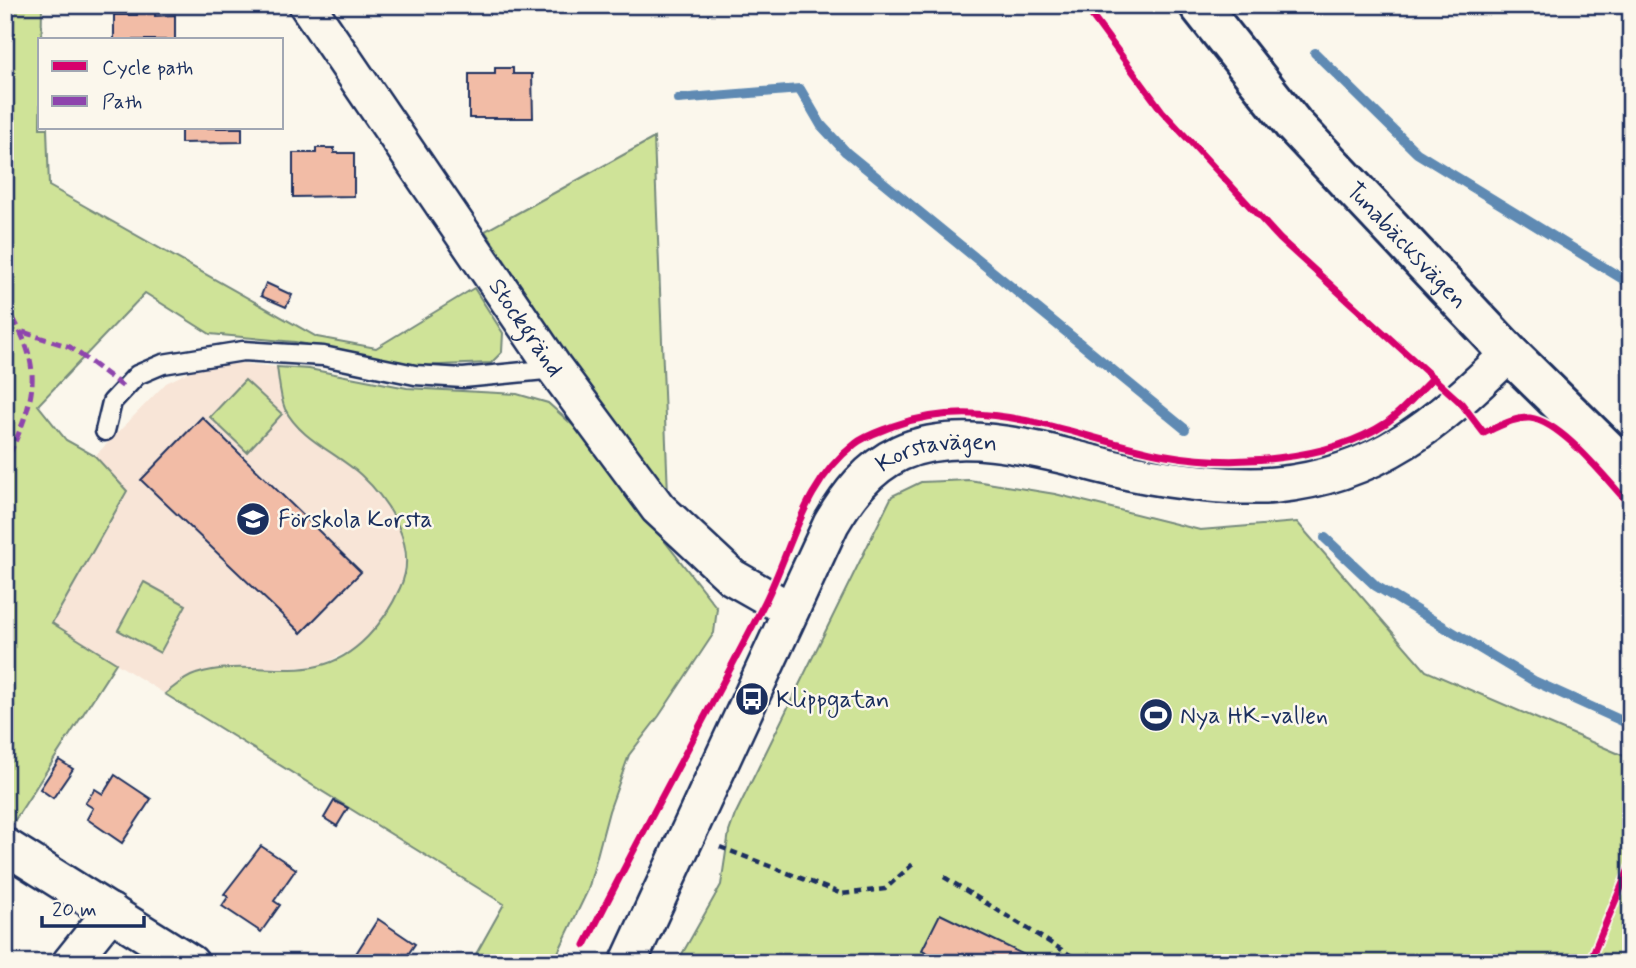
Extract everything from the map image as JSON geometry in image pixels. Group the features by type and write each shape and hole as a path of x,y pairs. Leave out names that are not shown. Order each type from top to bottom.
{"street":[{"name":"Stockgränd","path":"307,5 555,369 658,508 732,577 790,610"},
{"name":"Tunabäcksvägen","path":"1199,5 1293,124 1509,353 1631,473"},
{"name":"Korstavägen","path":"628,963 831,524 848,495 870,472 901,453 973,440 1032,448 1162,477 1274,486 1326,477 1381,456 1461,402 1509,353"},
{"path":"5,846 191,963"},
{"path":"70,963 111,912"}],"lane":[{"path":"105,431 112,402 137,375 163,363 243,351 323,356 415,375 463,378 555,369"}],"path":[{"path":"716,845 842,894 885,889 914,863"},
{"path":"944,877 1083,963"}],"shaded area":[{"name":"Förskola Korsta","path":"240,363 277,367 285,408 300,429 362,475 386,505 403,533 405,563 402,585 383,621 355,648 319,666 194,674 165,694 52,623 127,492 95,456 166,383 197,368"}],"green space":[{"path":"5,5 42,5 41,38 38,38 38,130 47,130 49,186 317,337 376,348 474,288 503,333 502,352 491,363 415,366 295,342 210,334 145,293 38,405 66,440 95,456 127,491 52,623 116,663 13,823 5,818"},
{"path":"654,138 668,494 584,381 485,231"},
{"path":"277,367 309,369 407,388 517,394 548,403 576,428 717,608 714,633 659,716 629,755 609,811 588,890 553,963 471,963 504,904 165,694 188,677 212,670 303,668 332,662 368,637 400,588 406,557 404,542 391,512 361,475 309,437 292,420 283,404"},
{"path":"245,380 282,414 247,452 210,417"},
{"name":"Nya HK-vallen","path":"969,480 1055,494 1200,530 1297,522 1426,671 1631,759 1631,963 677,963 721,885 729,832 735,815 892,496 921,482"},
{"path":"144,582 186,605 160,653 118,630"}],"building":[{"path":"137,5 155,5 155,16 175,15 175,38 114,38 114,15 137,15"},
{"path":"495,68 513,68 513,74 532,74 533,118 469,118 469,74 495,74"},
{"path":"181,130 242,130 242,142 181,143"},
{"path":"316,148 334,148 334,153 354,153 354,196 293,197 293,153 316,153"},
{"path":"266,283 292,295 286,307 261,296"},
{"path":"202,417 361,572 301,633 141,480"},
{"path":"59,760 73,769 53,798 40,789"},
{"path":"115,775 151,799 122,843 87,819 93,808 85,803 95,789 103,794"},
{"path":"334,801 348,808 337,826 324,818"},
{"path":"261,846 296,869 274,901 280,905 261,932 222,906 228,897 224,894"},
{"path":"940,914 1041,963 946,963 922,950"},
{"path":"378,919 415,944 402,963 350,963"}],"waterway":[{"path":"1315,53 1417,153 1631,284"},
{"path":"678,99 800,89 821,125 846,152 1185,429"},
{"path":"1325,538 1376,586 1534,681 1631,725"}],"marked path":[{"path":"5,305 27,348 32,384 24,421 5,464"},
{"path":"23,332 70,347 125,388"}],"cycle path":[{"path":"1084,5 1162,111 1280,239 1461,403 1484,433 1518,419 1530,418 1543,422 1570,441 1631,506"},
{"path":"585,945 765,602 811,497 837,460 859,441 893,426 928,417 962,414 1030,421 1192,459 1279,458 1337,446 1363,436 1386,423 1433,378"},
{"path":"1589,963 1631,864"}],"place":[{"name":"Förskola Korsta","path":"253,519"},
{"name":"Klippgatan","path":"752,699"},
{"name":"Nya HK-vallen","path":"1156,715"}]}
